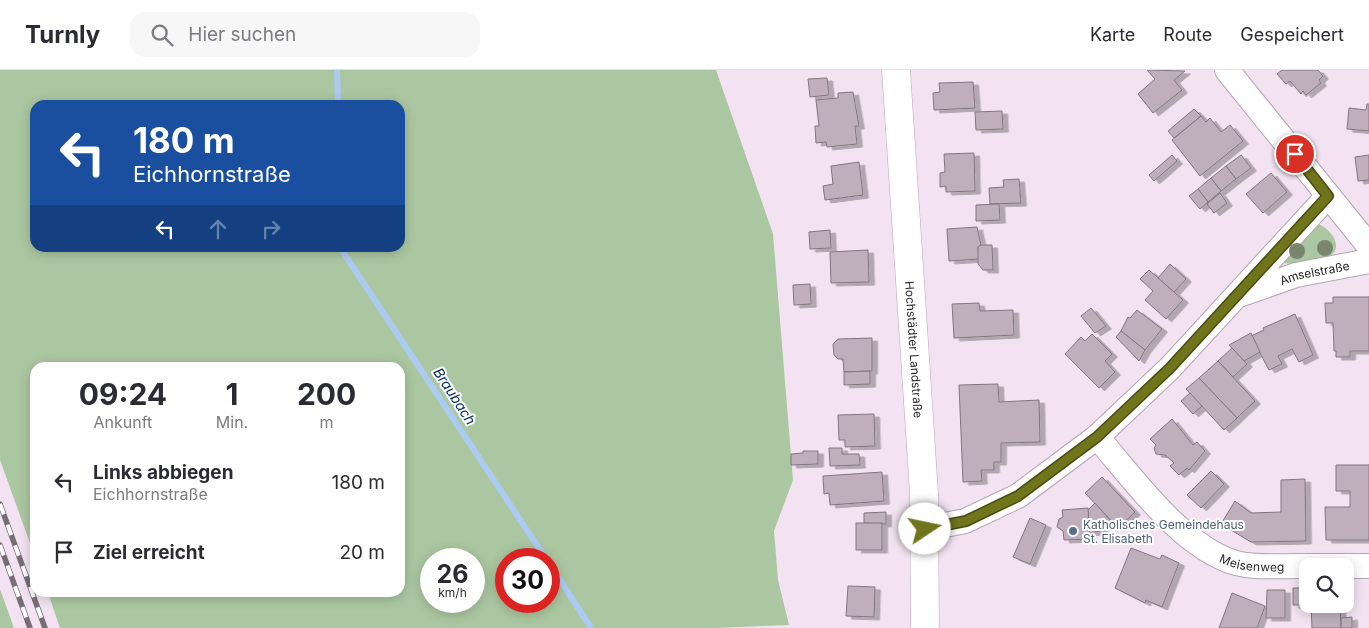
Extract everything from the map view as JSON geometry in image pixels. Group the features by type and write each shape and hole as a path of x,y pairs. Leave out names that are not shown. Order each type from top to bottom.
{"street":[{"name":"Hochstädter Landstraße","path":"896,70 925,529 925,628"},
{"path":"1227,70 1369,246"},
{"name":"Amselstraße","path":"925,529 966,521 1018,496 1097,437 1170,368 1328,196"},
{"name":"Amselstraße","path":"1233,298 1296,275 1369,261"},
{"name":"Meisenweg","path":"1097,437 1172,521 1194,542 1216,557 1238,564 1263,566 1369,566"}],"green space":[{"path":"0,70 716,70 773,234 793,480 774,531 778,580 789,625 715,628 60,628 49,597 405,597 405,362 30,362 30,543 0,460"},
{"path":"1318,224 1323,226 1334,239 1336,249 1333,253 1328,257 1312,262 1284,263 1283,254"},
{"path":"0,589 14,628 0,628"}],"building":[{"path":"1147,70 1185,71 1174,80 1182,90 1153,113 1138,94 1155,79"},
{"path":"1282,70 1318,70 1323,76 1319,80 1321,83 1306,95 1303,91 1301,94 1290,81 1286,84 1277,74"},
{"path":"827,78 829,95 810,97 808,79"},
{"path":"973,82 975,108 934,110 933,93 940,92 939,83"},
{"path":"853,92 859,126 855,126 857,144 827,147 826,142 816,143 815,126 819,126 816,100 838,98 838,93"},
{"path":"1367,104 1369,104 1369,131 1347,129 1349,108 1366,110"},
{"path":"1194,109 1201,116 1174,138 1168,131"},
{"path":"1002,111 1003,129 976,130 975,112"},
{"path":"1201,116 1206,122 1210,118 1221,132 1230,125 1243,141 1200,176 1172,140"},
{"path":"974,153 975,191 946,192 946,186 940,187 940,173 945,172 944,154"},
{"path":"1172,155 1177,161 1154,181 1149,175"},
{"path":"1241,155 1251,168 1236,179 1226,166"},
{"path":"1369,155 1369,180 1358,181 1355,157"},
{"path":"859,162 863,195 825,200 823,186 833,184 831,166"},
{"path":"1226,166 1236,179 1221,191 1211,178"},
{"path":"1271,173 1287,192 1263,213 1246,194"},
{"path":"1211,178 1221,191 1208,202 1198,189"},
{"path":"1019,179 1021,203 990,204 989,188 1004,187 1003,180"},
{"path":"1198,189 1208,202 1200,209 1189,196"},
{"path":"1220,193 1227,203 1214,213 1207,204"},
{"path":"999,204 1000,220 976,221 976,205"},
{"path":"977,227 981,245 978,247 979,259 949,261 947,229"},
{"path":"830,230 831,248 810,249 809,232"},
{"path":"981,245 992,245 993,270 983,270 978,264 978,247"},
{"path":"868,250 869,282 831,283 830,252"},
{"path":"1170,264 1186,279 1174,292 1158,278"},
{"path":"1149,270 1183,300 1166,319 1145,300 1153,291 1140,279"},
{"path":"810,284 811,304 794,305 793,285"},
{"path":"1333,297 1369,297 1369,351 1350,351 1350,357 1336,357 1333,323 1326,323 1325,303 1333,303"},
{"path":"979,303 980,311 1013,310 1014,335 954,338 952,304"},
{"path":"1091,308 1106,326 1095,333 1081,316"},
{"path":"1137,310 1162,329 1145,350 1121,331 1128,317 1130,318"},
{"path":"1295,314 1313,355 1299,362 1292,349 1278,356 1282,364 1269,370 1251,336 1264,330 1263,328"},
{"path":"1121,331 1145,350 1139,361 1116,337"},
{"path":"1251,333 1260,352 1244,361 1229,345"},
{"path":"1092,334 1112,354 1105,361 1115,372 1099,388 1065,354 1081,337 1085,341"},
{"path":"872,338 872,371 844,372 843,359 838,359 834,355 833,344 838,339"},
{"path":"1232,348 1247,364 1233,377 1218,361"},
{"path":"1218,361 1255,401 1237,418 1199,378"},
{"path":"870,371 870,384 844,385 844,372"},
{"path":"1199,378 1237,418 1224,430 1186,389"},
{"path":"998,384 999,402 1039,400 1040,442 1001,443 1001,462 994,462 994,470 981,470 982,481 963,482 959,385"},
{"path":"1190,393 1202,406 1193,414 1181,401"},
{"path":"874,414 875,446 845,447 845,440 839,440 838,415"},
{"path":"1172,419 1193,445 1197,442 1205,451 1189,470 1187,468 1179,475 1170,466 1174,463 1172,461 1165,455 1156,454 1154,448 1156,445 1150,439"},
{"path":"829,448 842,448 842,454 859,454 860,465 830,466"},
{"path":"803,451 818,451 818,464 791,465 791,454 803,453"},
{"path":"1336,465 1369,465 1369,540 1326,540 1325,507 1350,507 1350,491 1336,491"},
{"path":"1211,471 1224,484 1201,508 1187,495"},
{"path":"882,472 884,501 830,505 829,493 824,494 823,476"},
{"path":"1102,477 1135,512 1118,528 1085,493"},
{"path":"1305,479 1306,541 1251,542 1221,524 1235,501 1251,513 1281,512 1281,480"},
{"path":"1095,503 1110,520 1100,531 1089,533 1088,510"},
{"path":"1088,508 1090,539 1064,540 1063,531 1057,527 1059,519 1063,517 1062,510"},
{"path":"886,512 886,524 864,523 864,513"},
{"path":"1030,518 1046,525 1030,564 1013,557"},
{"path":"856,523 882,523 882,550 856,550"},
{"path":"1131,548 1160,559 1162,555 1179,563 1162,607 1146,600 1145,603 1115,588"},
{"path":"848,586 875,587 874,617 846,616"},
{"path":"1293,588 1299,588 1299,605 1293,605"},
{"path":"1267,590 1285,590 1285,618 1266,618"},
{"path":"1232,593 1265,606 1257,628 1219,628"},
{"path":"1311,613 1340,613 1341,628 1312,628"},
{"path":"1352,617 1352,628 1341,628 1341,618"}],"waterway":[{"name":"Braubach","path":"337,70 338,100"},
{"name":"Braubach","path":"343,252 539,548"},
{"name":"Braubach","path":"560,580 591,628"}],"railway":[{"path":"0,504 30,587"},
{"path":"0,545 30,628"},
{"path":"34,597 45,628"}],"place":[{"name":"Katholisches Gemeindehaus St. Elisabeth","path":"1073,531"}],"route":[{"path":"925,529 966,521 1018,496 1097,437 1170,368 1328,196 1295,154"}]}
